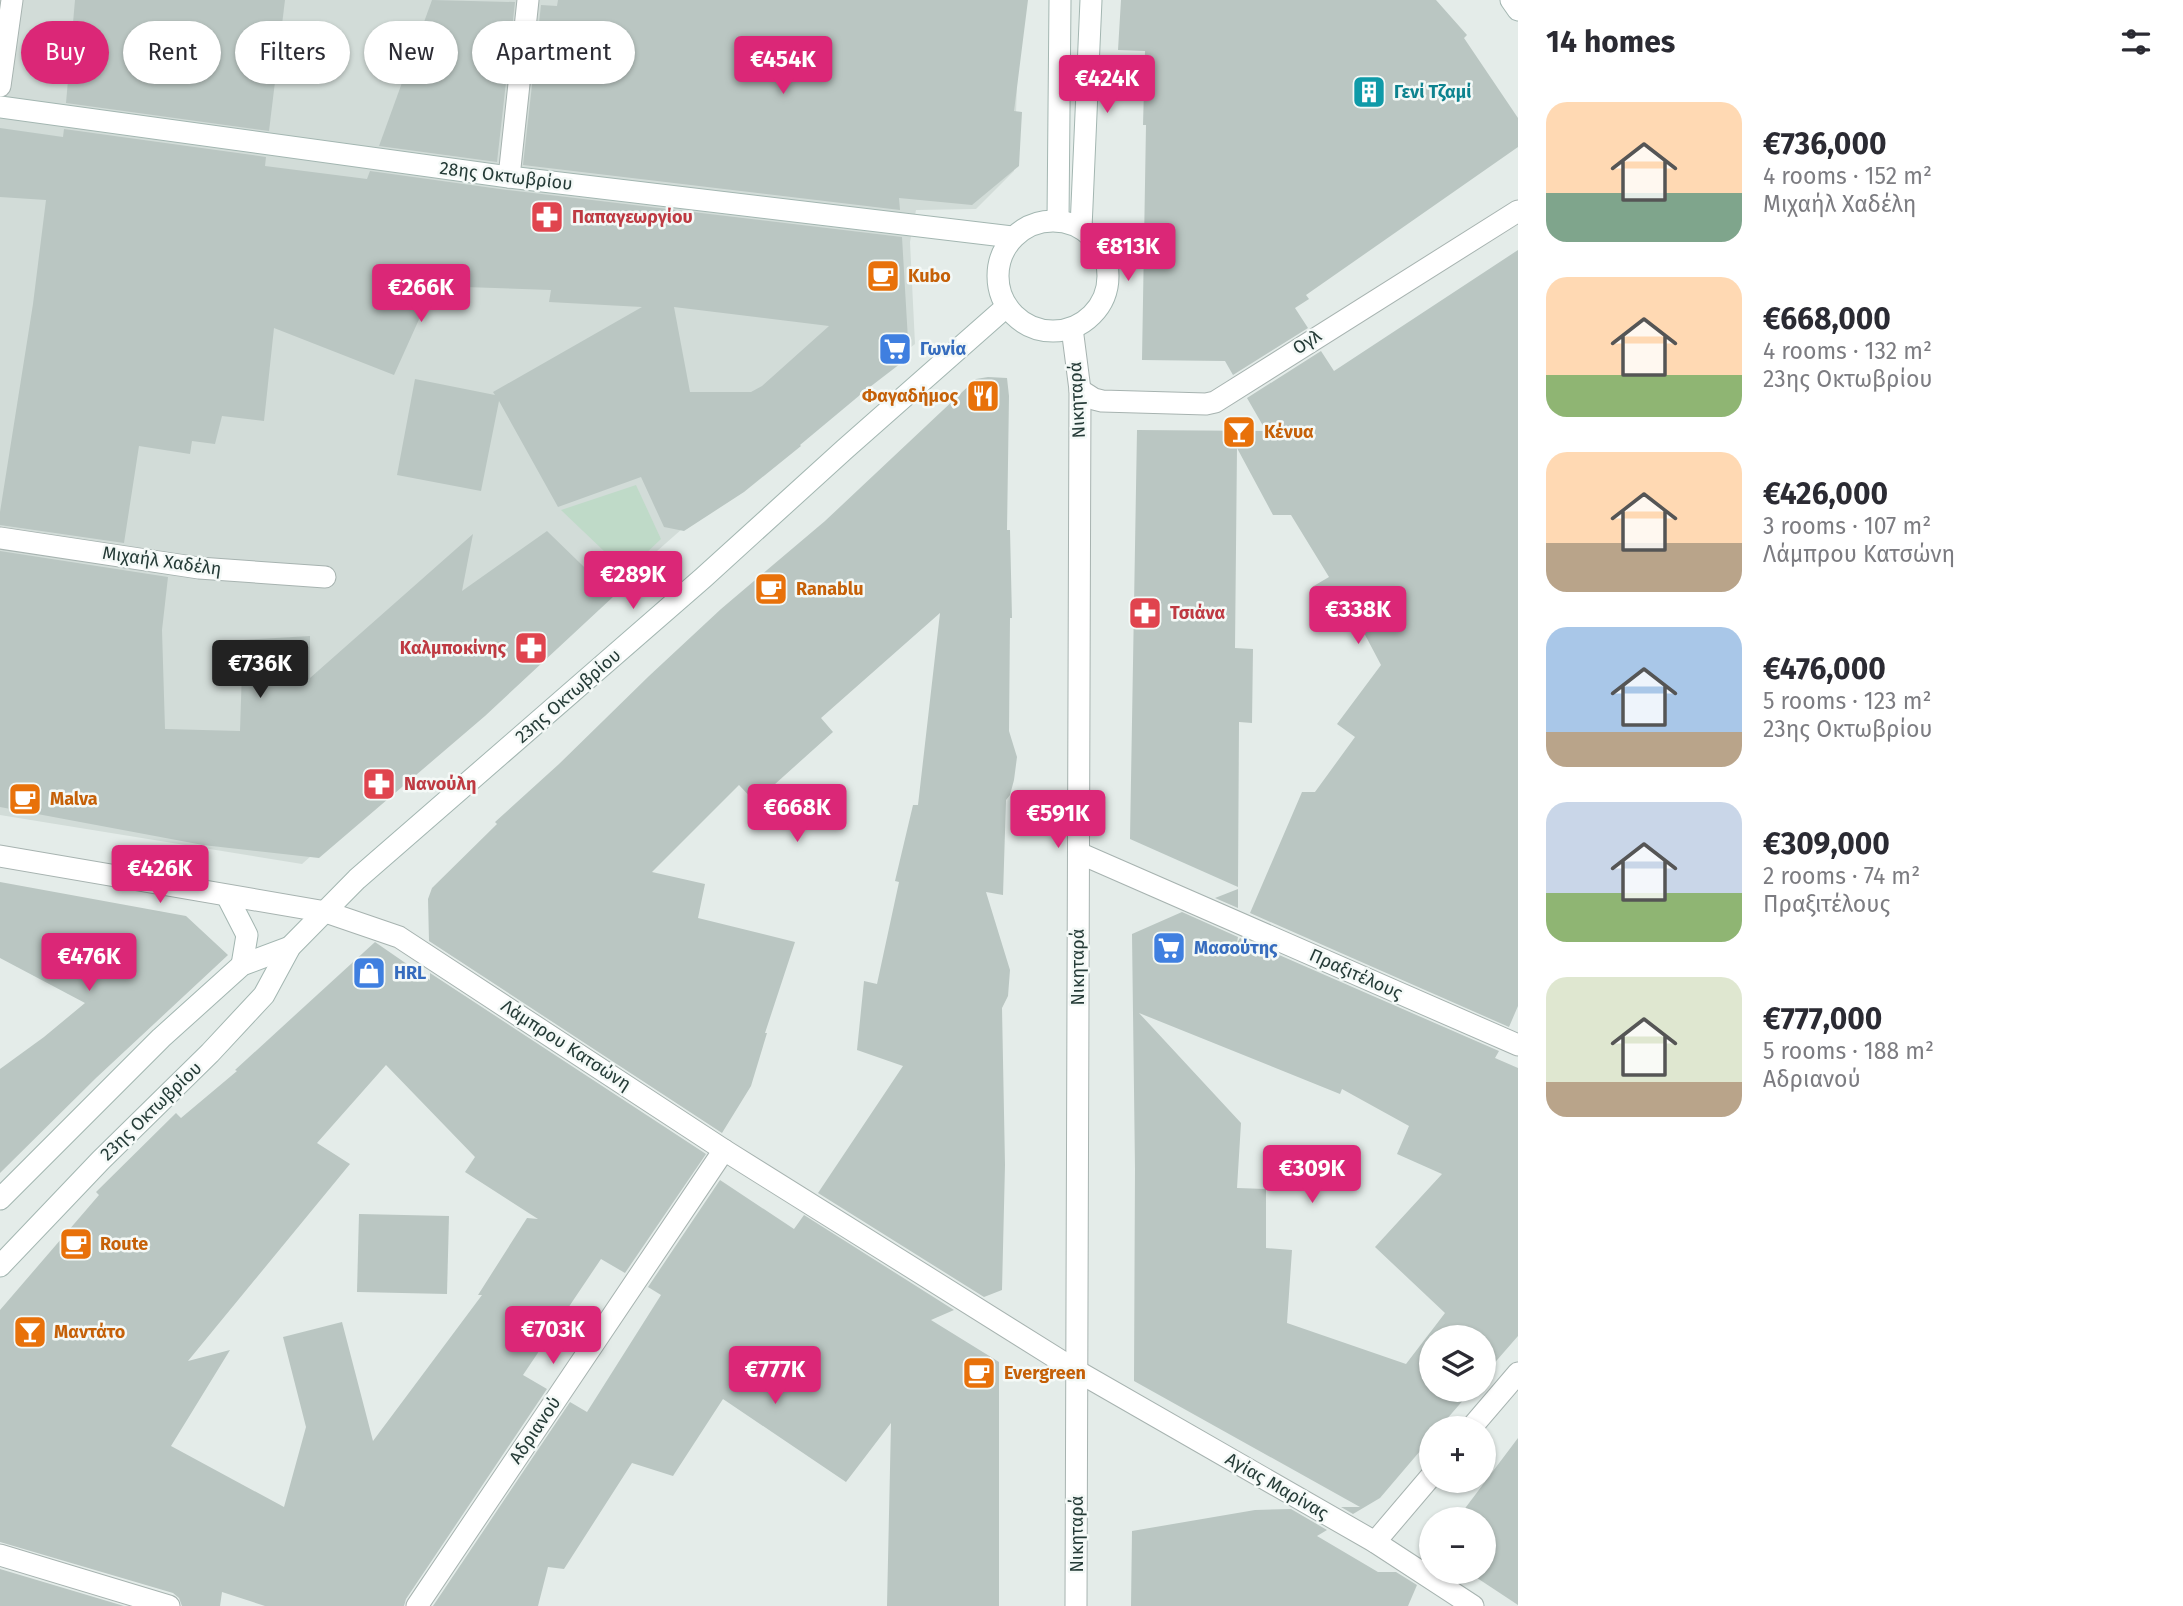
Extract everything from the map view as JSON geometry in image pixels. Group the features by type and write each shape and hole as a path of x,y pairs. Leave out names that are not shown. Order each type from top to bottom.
{"street":[{"path":"0,86 12,0"},
{"path":"509,177 528,0"},
{"path":"1058,220 1060,0"},
{"path":"1082,228 1091,0"},
{"path":"1511,0 1518,10"},
{"name":"28ης Οκτωβρίου","path":"0,107 509,177 1012,237"},
{"name":"Ογλ","path":"1080,390 1102,401 1215,402 1518,211"},
{"path":"1058,220 1082,228 1099,245 1108,268 1105,293 1093,314 1072,328 1048,332 1024,324 1006,307 998,283 1000,259 1012,237 1033,223 1058,220"},
{"name":"23ης Οκτωβρίου","path":"0,1266 264,995 290,947 357,880 703,578 1006,307"},
{"name":"Νικηταρά","path":"1072,328 1080,390 1076,1606"},
{"name":"Μιχαήλ Χαδέλη","path":"0,537 199,568 325,577"},
{"name":"Πραξιτέλους","path":"1079,853 1518,1045"},
{"name":"Λάμπρου Κατσώνη","path":"0,856 326,912 399,937 724,1150 1077,1371"},
{"path":"226,896 247,935 242,965"},
{"name":"23ης Οκτωβρίου","path":"0,1199 161,1038 242,965 290,947"},
{"name":"Αδριανού","path":"417,1606 724,1150"},
{"name":"Αγίας Μαρίνας","path":"1077,1371 1375,1542 1473,1606"},
{"path":"1481,1416 1518,1373"},
{"path":"1375,1542 1419,1490"},
{"path":"0,1555 169,1606"}],"shaded area":[{"path":"0,0 1020,0 1014,171 976,209 916,210 910,242 915,344 733,484 302,864 0,815"}],"green space":[{"path":"636,485 661,539 626,572 561,510"}],"building":[{"path":"75,0 285,0 282,21 235,21 235,84 275,84 269,131 66,103 68,84 109,84 109,21 73,21"},
{"path":"432,0 515,2 513,21 472,21 472,84 506,84 497,162 379,146 402,84 458,84 458,21 424,21"},
{"path":"558,0 1028,0 1014,111 1022,112 1019,166 972,205 899,198 900,210 523,165 532,84 635,84 635,21 539,21 541,5 557,6"},
{"path":"1121,0 1436,0 1467,35 1464,38 1518,118 1518,147 1306,295 1309,299 1295,308 1308,328 1233,375 1225,361 1142,360 1145,51 1118,50"},
{"path":"0,128 63,137 64,129 266,157 265,166 367,179 370,171 902,237 909,357 744,492 684,531 664,527 641,477 558,507 499,401 481,491 397,475 415,379 495,395 493,392 642,307 549,302 551,290 434,286 394,375 274,328 264,421 222,416 215,444 192,441 190,454 139,446 124,543 0,525 46,200 0,197","holes":["674,307 829,326 762,386 751,392 690,392"]},
{"path":"1518,250 1518,1006 1509,1027 1250,913 1302,792 1315,792 1355,737 1337,724 1381,665 1354,614 1333,626 1312,587 1329,577 1291,515 1273,515 1237,448 1235,648 1253,649 1252,723 1239,722 1238,887 1130,839 1137,430 1266,431 1247,398 1321,351 1334,371"},
{"path":"1007,378 1009,396 1007,530 1010,530 1012,618 1009,731 1017,757 1014,780 1006,800 1003,895 986,892 1010,970 1008,996 1002,1008 1005,1165 1002,1290 984,1297 818,1193 903,1066 857,1050 864,981 877,984 899,882 895,881 913,805 918,805 940,613 821,718 833,732 755,802 739,785 652,872 705,884 698,918 795,942 751,1086 722,1133 429,941 428,899 432,888 497,824 495,822 649,676 721,609 825,521 976,379"},
{"path":"547,531 614,596 485,716 319,858 203,845 0,807 0,551 168,577 162,630 165,729 240,731 243,640 310,636 310,678 473,534 462,591"},
{"path":"0,882 186,916 228,955 96,1078 0,1173 0,1069 85,1003 0,958"},
{"path":"1238,889 1238,908 1215,898"},
{"path":"1182,912 1238,937 1237,943 1240,938 1499,1051 1495,1058 1518,1068 1518,1336 1496,1361 1496,1325 1436,1325 1445,1313 1375,1247 1442,1174 1397,1154 1409,1126 1342,1089 1340,1094 1139,1013 1241,1123 1237,1188 1266,1189 1266,1248 1292,1250 1287,1323 1406,1364 1419,1347 1419,1402 1462,1402 1449,1416 1419,1416 1419,1452 1380,1498 1353,1514 1341,1507 1360,1507 1134,1381 1132,934"},
{"path":"375,942 430,980 430,973 706,1154 625,1273 601,1259 523,1375 547,1389 406,1599 404,1606 265,1606 222,1592 220,1606 182,1606 173,1593 0,1542 0,1310 99,1195 96,1192 176,1113 181,1118 237,1071 235,1070","holes":["386,1065 475,1157 465,1172 538,1219 527,1218 478,1295 482,1295 373,1441 342,1322 283,1337 306,1427 284,1507 171,1446 230,1350 188,1361 350,1164 317,1143"]},
{"path":"720,1180 794,1229 804,1215 954,1310 931,1320 999,1362 999,1606 887,1606 891,1423 846,1482 723,1399 673,1476 632,1463 564,1569 548,1567 538,1606 433,1606 570,1402 587,1412 661,1295 648,1287"},
{"path":"359,1214 449,1216 447,1294 357,1292"},
{"path":"1518,1438 1518,1605 1486,1584 1496,1584 1496,1507 1466,1507 1477,1493 1496,1493 1496,1467"},
{"path":"1291,1509 1327,1530 1317,1536 1378,1572 1396,1572 1417,1585 1408,1606 1131,1606 1132,1531 1255,1510"},
{"path":"0,1569 124,1606 0,1606"}],"place":[{"name":"Γενί Τζαμί","path":"1369,92"},
{"name":"Παπαγεωργίου","path":"547,217"},
{"name":"Kubo","path":"883,276"},
{"name":"Γωνία","path":"895,349"},
{"name":"Φαγαδήμος","path":"983,396"},
{"name":"Κένυα","path":"1239,432"},
{"name":"Ranablu","path":"771,589"},
{"name":"Τσιάνα","path":"1145,613"},
{"name":"Καλμποκίνης","path":"531,648"},
{"name":"Νανούλη","path":"379,784"},
{"name":"Malva","path":"25,799"},
{"name":"Μασούτης","path":"1169,948"},
{"name":"HRL","path":"369,973"},
{"name":"Route","path":"76,1244"},
{"name":"Μαντάτο","path":"30,1332"},
{"name":"Evergreen","path":"979,1373"}]}
